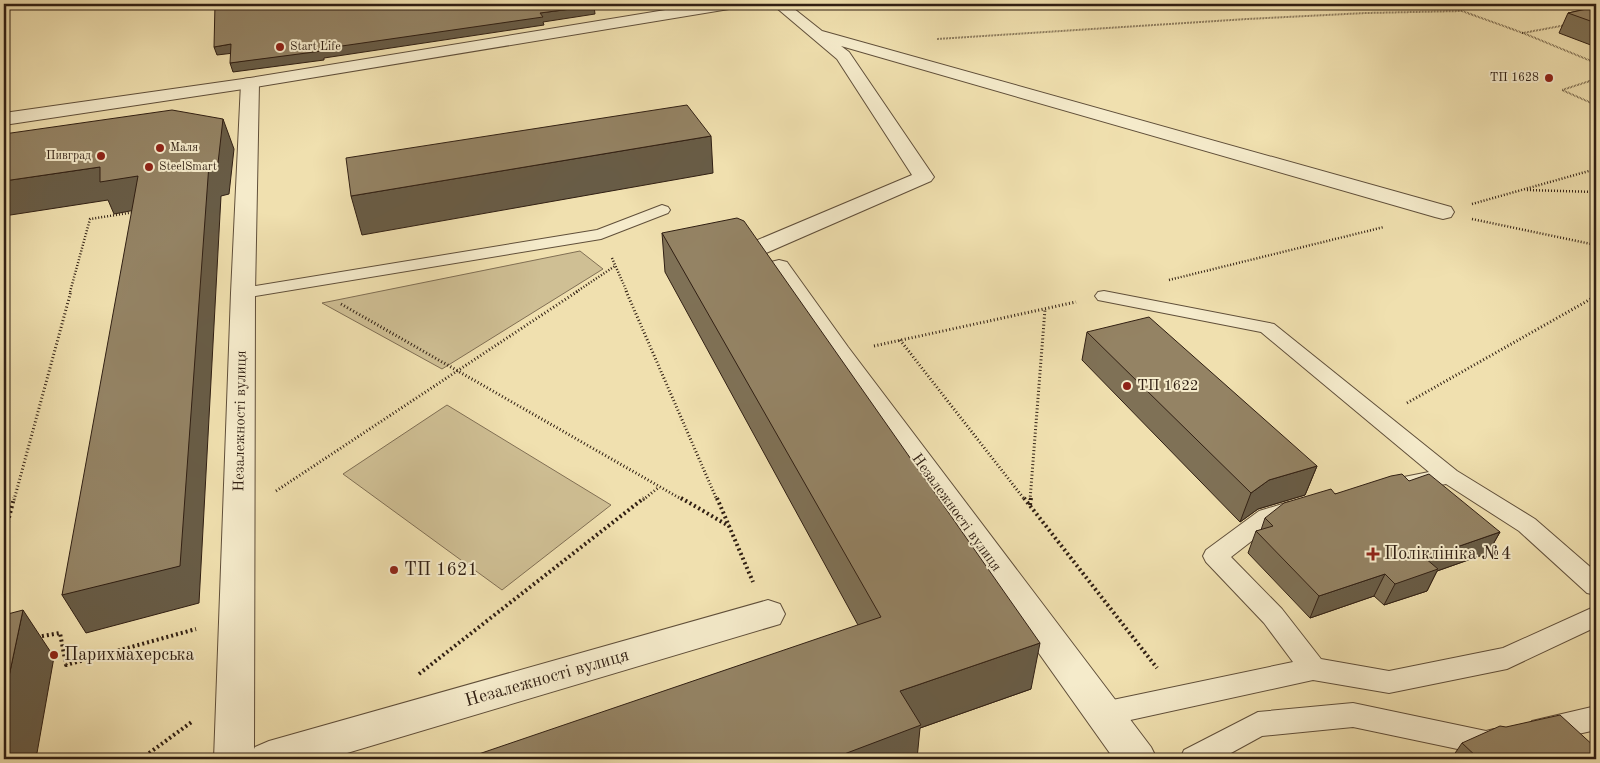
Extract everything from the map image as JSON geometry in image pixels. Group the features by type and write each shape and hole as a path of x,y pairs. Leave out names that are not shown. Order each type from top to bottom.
{"street":[{"path":"4,119 250,83 724,4"},
{"path":"749,252 924,177 843,56 779,4"},
{"path":"816,34 1442,212"},
{"name":"Незалежності вулиця","path":"234,759 237,689 243,293 250,83"},
{"name":"Незалежності вулиця","path":"779,267 839,353 1103,714 1133,758"},
{"name":"Незалежності вулиця","path":"269,759 768,614"}],"lane":[{"path":"243,293 601,234 662,210"},
{"path":"1104,296 1267,328 1449,476 1527,525 1596,586"},
{"path":"1382,488 1449,476"},
{"path":"1305,506 1267,517 1215,556 1273,616 1313,670"},
{"path":"1103,714 1313,670 1389,682 1506,658 1596,616"},
{"path":"1194,759 1258,724 1353,715 1486,743 1596,718"}],"path":[{"path":"931,39 1247,19 1366,13 1462,11 1524,33 1596,63"},
{"path":"1524,33 1569,24"},
{"path":"1596,79 1562,90 1596,105"},
{"path":"1442,212 1596,169"},
{"path":"1524,189 1596,192"},
{"path":"4,537 90,219 139,211"},
{"path":"1442,212 1596,245"},
{"path":"1164,282 1385,226"},
{"path":"601,234 768,614"},
{"path":"239,516 615,266"},
{"path":"304,283 729,526"},
{"path":"839,353 1104,296"},
{"path":"1402,406 1596,296"},
{"path":"1030,506 1045,309"},
{"path":"900,340 1180,698"},
{"path":"412,680 659,487"},
{"path":"32,639 60,632 66,665 238,618"},
{"path":"141,759 237,689"}],"shaded area":[{"path":"580,251 603,269 442,369 322,303"},
{"path":"447,405 611,505 502,590 343,474"}],"building":[{"path":"215,4 592,4 594,6 540,13 543,17 321,49 322,51 230,63 231,44 214,47"},
{"path":"1596,7 1596,23 1568,13"},
{"path":"687,105 711,136 351,196 346,158"},
{"path":"172,110 223,119 218,163 209,164 180,566 62,595 138,176 100,182 100,167 4,181 4,134"},
{"path":"737,218 744,221 1040,643 900,691 921,725 831,759 464,759 881,617 662,233"},
{"path":"1149,317 1317,466 1269,480 1251,493 1087,332"},
{"path":"1402,474 1409,481 1429,474 1500,532 1425,558 1438,569 1395,584 1385,574 1319,596 1256,531 1273,526 1265,518 1284,503 1331,489 1335,494"},
{"path":"23,610 4,700 4,615"},
{"path":"1560,715 1596,748 1596,759 1479,759 1462,743 1500,726 1506,727"}],"place":[{"name":"Start Life","path":"280,47"},
{"name":"ТП 1628","path":"1549,78"},
{"name":"Маля","path":"160,148"},
{"name":"Пивград","path":"101,156"},
{"name":"SteelSmart","path":"149,167"},
{"name":"ТП 1622","path":"1127,386"},
{"name":"Поліклініка №4","path":"1373,554"},
{"name":"ТП 1621","path":"394,570"},
{"name":"Парихмахерська","path":"54,655"}]}
